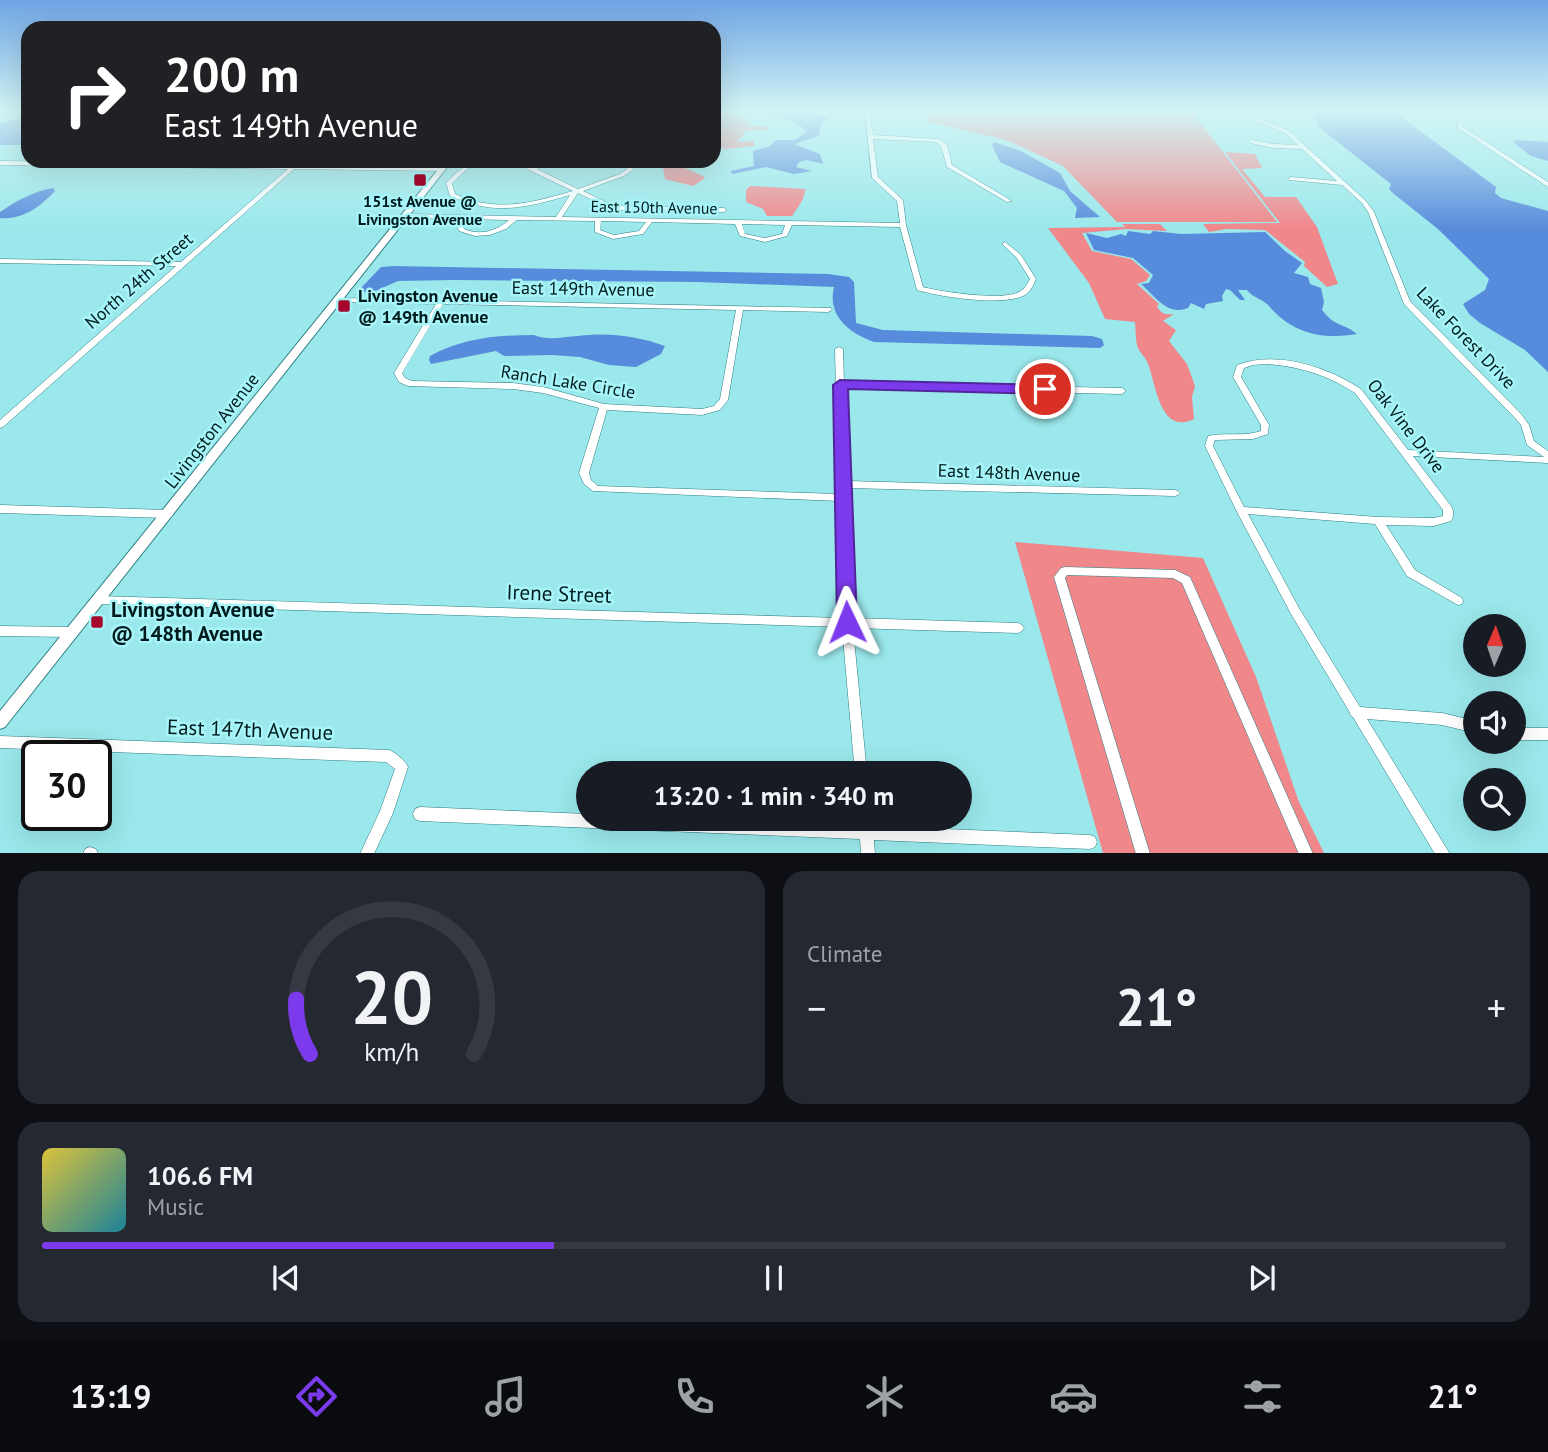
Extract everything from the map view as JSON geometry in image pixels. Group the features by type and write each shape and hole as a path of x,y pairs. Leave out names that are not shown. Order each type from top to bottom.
{"street":[{"path":"872,151 875,178 900,200 903,225 920,288 942,295 1018,296 1029,288 1033,279 1020,256 1006,244"},
{"path":"945,151 949,166 1009,201"},
{"name":"Lake Forest Drive","path":"1306,151 1371,212 1407,302 1519,416 1525,425 1530,443 1548,458"},
{"path":"1496,151 1548,184"},
{"path":"0,163 21,163"},
{"name":"North 24th Street","path":"0,425 292,168"},
{"name":"Livingston Avenue","path":"0,722 443,168"},
{"path":"464,168 449,183 452,195 468,204 509,207 532,205 575,192 622,175 630,168"},
{"path":"531,169 612,208 724,210"},
{"path":"1292,179 1342,183"},
{"path":"558,219 575,192"},
{"name":"East 150th Avenue","path":"405,216 903,225"},
{"path":"462,217 459,224 461,230 477,234 500,231 515,218"},
{"path":"598,220 597,231 613,237 640,233 650,221"},
{"path":"738,222 742,235 765,240 785,235 789,223"},
{"path":"0,261 183,264"},
{"path":"0,268 10,261"},
{"name":"East 149th Avenue","path":"339,300 828,310"},
{"name":"Ranch Lake Circle","path":"441,302 398,373 402,380 411,384 513,386 543,390 604,407 702,412 718,408 723,400 740,307"},
{"path":"839,349 847,622 860,761"},
{"name":"Oak Vine Drive","path":"1241,510 1378,521 1434,522 1448,518 1448,509 1358,391 1346,381 1262,360 1247,362 1240,367 1237,377 1265,425 1265,432 1259,436 1223,435 1211,438 1209,446 1241,510 1295,611 1443,853"},
{"path":"840,385 1122,391"},
{"path":"604,407 584,473 587,482 596,489 842,498"},
{"path":"1405,453 1548,458"},
{"name":"East 148th Avenue","path":"841,484 1175,493"},
{"path":"0,509 168,514"},
{"path":"1378,521 1411,573 1458,601"},
{"path":"1143,853 1059,577 1065,571 1175,574 1186,580 1306,853"},
{"name":"Irene Street","path":"98,600 1018,628"},
{"path":"0,631 72,632"},
{"path":"1355,712 1442,719 1463,724"},
{"path":"1526,734 1548,734"},
{"name":"East 147th Avenue","path":"0,742 389,756 402,767 386,813 367,853"},
{"path":"420,814 1090,842"},
{"path":"867,831 868,853"}],"shaded area":[{"path":"1030,151 1222,151 1277,222 1117,222 1063,166"},
{"path":"1225,152 1255,154 1262,168 1242,169 1265,197 1296,197 1317,227 1338,284 1327,287 1304,266 1305,262 1265,230 1227,229 1209,232 1203,224 1280,223"},
{"path":"685,168 705,178 693,186 665,179 663,169"},
{"path":"750,186 806,189 792,216 767,216 763,209 746,202 746,190"},
{"path":"1122,224 1160,224 1167,231 1126,229 1082,233 1092,251 1131,259 1150,275 1146,281 1137,284 1159,304 1157,306 1162,312 1174,314 1163,321 1176,330 1169,341 1187,364 1195,386 1192,397 1194,419 1183,422 1174,420 1167,414 1157,395 1147,362 1138,347 1135,322 1105,319 1089,283 1048,228 1125,227"},
{"path":"1015,542 1203,558 1256,677 1299,802 1324,853 1103,853"}],"water":[{"path":"753,151 812,151 820,154 823,164 806,160 799,162 796,167 812,171 794,174 766,167 732,174 731,171 754,166"},
{"path":"995,151 1021,151 1060,173 1070,191 1100,217 1075,218 1077,208 1064,191 1000,162"},
{"path":"1349,151 1447,151 1496,187 1495,193 1501,198 1548,211 1548,372 1525,350 1469,314 1463,304 1485,290 1489,279 1438,229 1394,194 1389,189 1391,184"},
{"path":"1524,151 1548,151 1548,161 1531,156"},
{"path":"53,188 55,191 30,211 16,217 0,218 0,212 19,200"},
{"path":"1128,231 1150,234 1153,231 1181,234 1265,232 1302,263 1294,273 1308,277 1310,284 1321,288 1324,302 1322,310 1327,316 1357,334 1320,335 1298,328 1247,290 1238,290 1245,300 1240,300 1226,289 1222,296 1223,301 1206,304 1204,309 1191,303 1188,308 1181,310 1168,307 1141,284 1149,283 1153,275 1133,258 1094,250 1086,233 1107,238 1121,234 1126,236"},
{"path":"381,267 828,274 849,277 854,282 856,323 883,330 1092,336 1102,339 1104,345 1100,348 874,342 856,334 842,322 834,307 834,287 697,282 453,280 398,281 371,293 358,291"},
{"path":"534,335 550,338 611,335 633,337 665,346 661,354 636,367 609,365 580,357 504,356 496,351 431,364 429,360 430,356 442,350 468,341"}],"place":[{"name":"151st Avenue @ Livingston Avenue","path":"420,180"},
{"name":"Livingston Avenue @ 149th Avenue","path":"344,306"},
{"name":"Livingston Avenue @ 148th Avenue","path":"97,622"}],"route":[{"path":"847,622 840,385 1045,389"}]}
